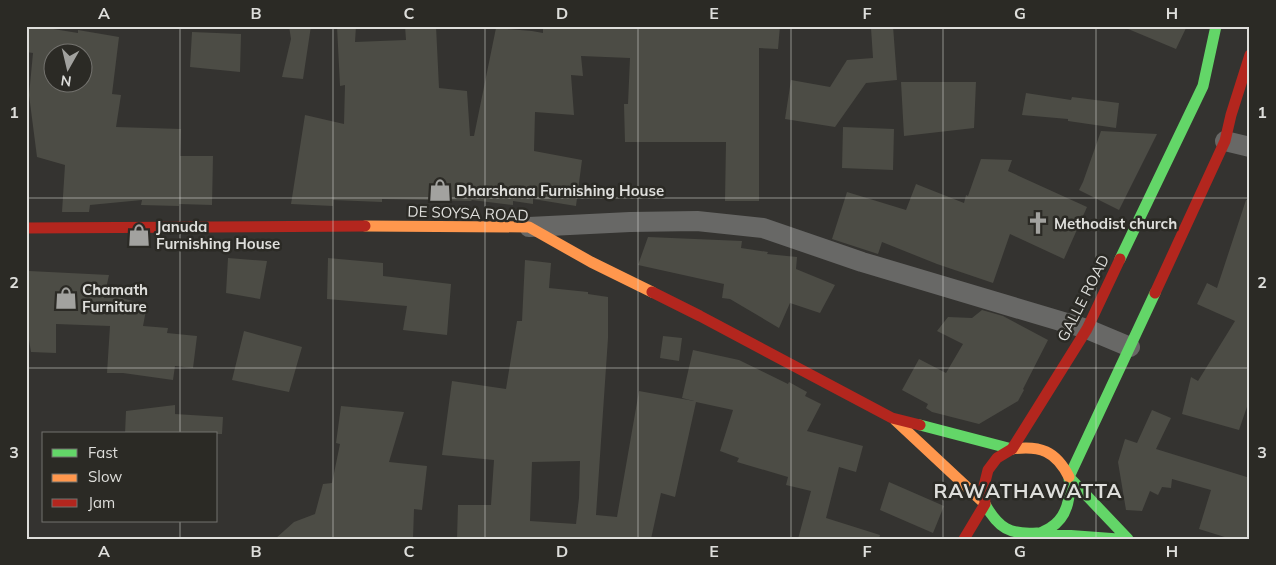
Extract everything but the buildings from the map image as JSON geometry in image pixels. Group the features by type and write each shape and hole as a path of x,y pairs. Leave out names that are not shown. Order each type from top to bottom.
{"main road":[{"name":"GALLE ROAD","path":"984,504 983,482 990,465 1012,448 1087,329 1203,86 1216,26"},
{"path":"1035,536 1050,528 1067,508 1071,496 1069,477 1225,141 1231,115 1250,56"},
{"name":"DE SOYSA ROAD","path":"26,228 529,227 592,262 700,316 892,418 1012,448"},
{"name":"DE SOYSA ROAD","path":"892,418 984,504 991,516 1008,530 1035,536 1118,539"},
{"path":"1012,448 1031,446 1047,451 1054,456 1069,477 1128,539"},
{"path":"964,539 984,504"}],"street":[{"path":"1225,141 1250,147"},
{"path":"529,227 698,220 763,228 862,262 1087,329 1130,347"}],"traffic: fast":[{"path":"1120,259 1203,86 1216,26"},
{"path":"1033,539 1056,523 1067,506 1069,499 1069,477 1155,293"},
{"path":"920,425 1012,449"},
{"path":"1069,477 1128,539"},
{"path":"985,504 995,519 1006,528 1019,533 1037,533"},
{"path":"1037,533 1118,539"}],"traffic: slow":[{"path":"365,226 529,227 591,262 652,292"},
{"path":"895,420 985,504"},
{"path":"1012,449 1031,448 1046,452 1059,461 1069,477"}],"traffic: jam":[{"path":"1155,293 1225,141 1250,55"},
{"path":"26,228 365,226"},
{"path":"964,539 985,504 984,486 988,470 997,458 1012,449 1087,329 1120,259"},
{"path":"652,292 892,418 920,425"}],"place":[{"name":"Dharshana Furnishing House","path":"440,190"},
{"name":"Methodist church","path":"1038,223"},
{"name":"Januda Furnishing House","path":"139,235"},
{"name":"Chamath Furniture","path":"66,298"}],"district":[{"name":"RAWATHAWATTA","path":"1028,490"}]}
